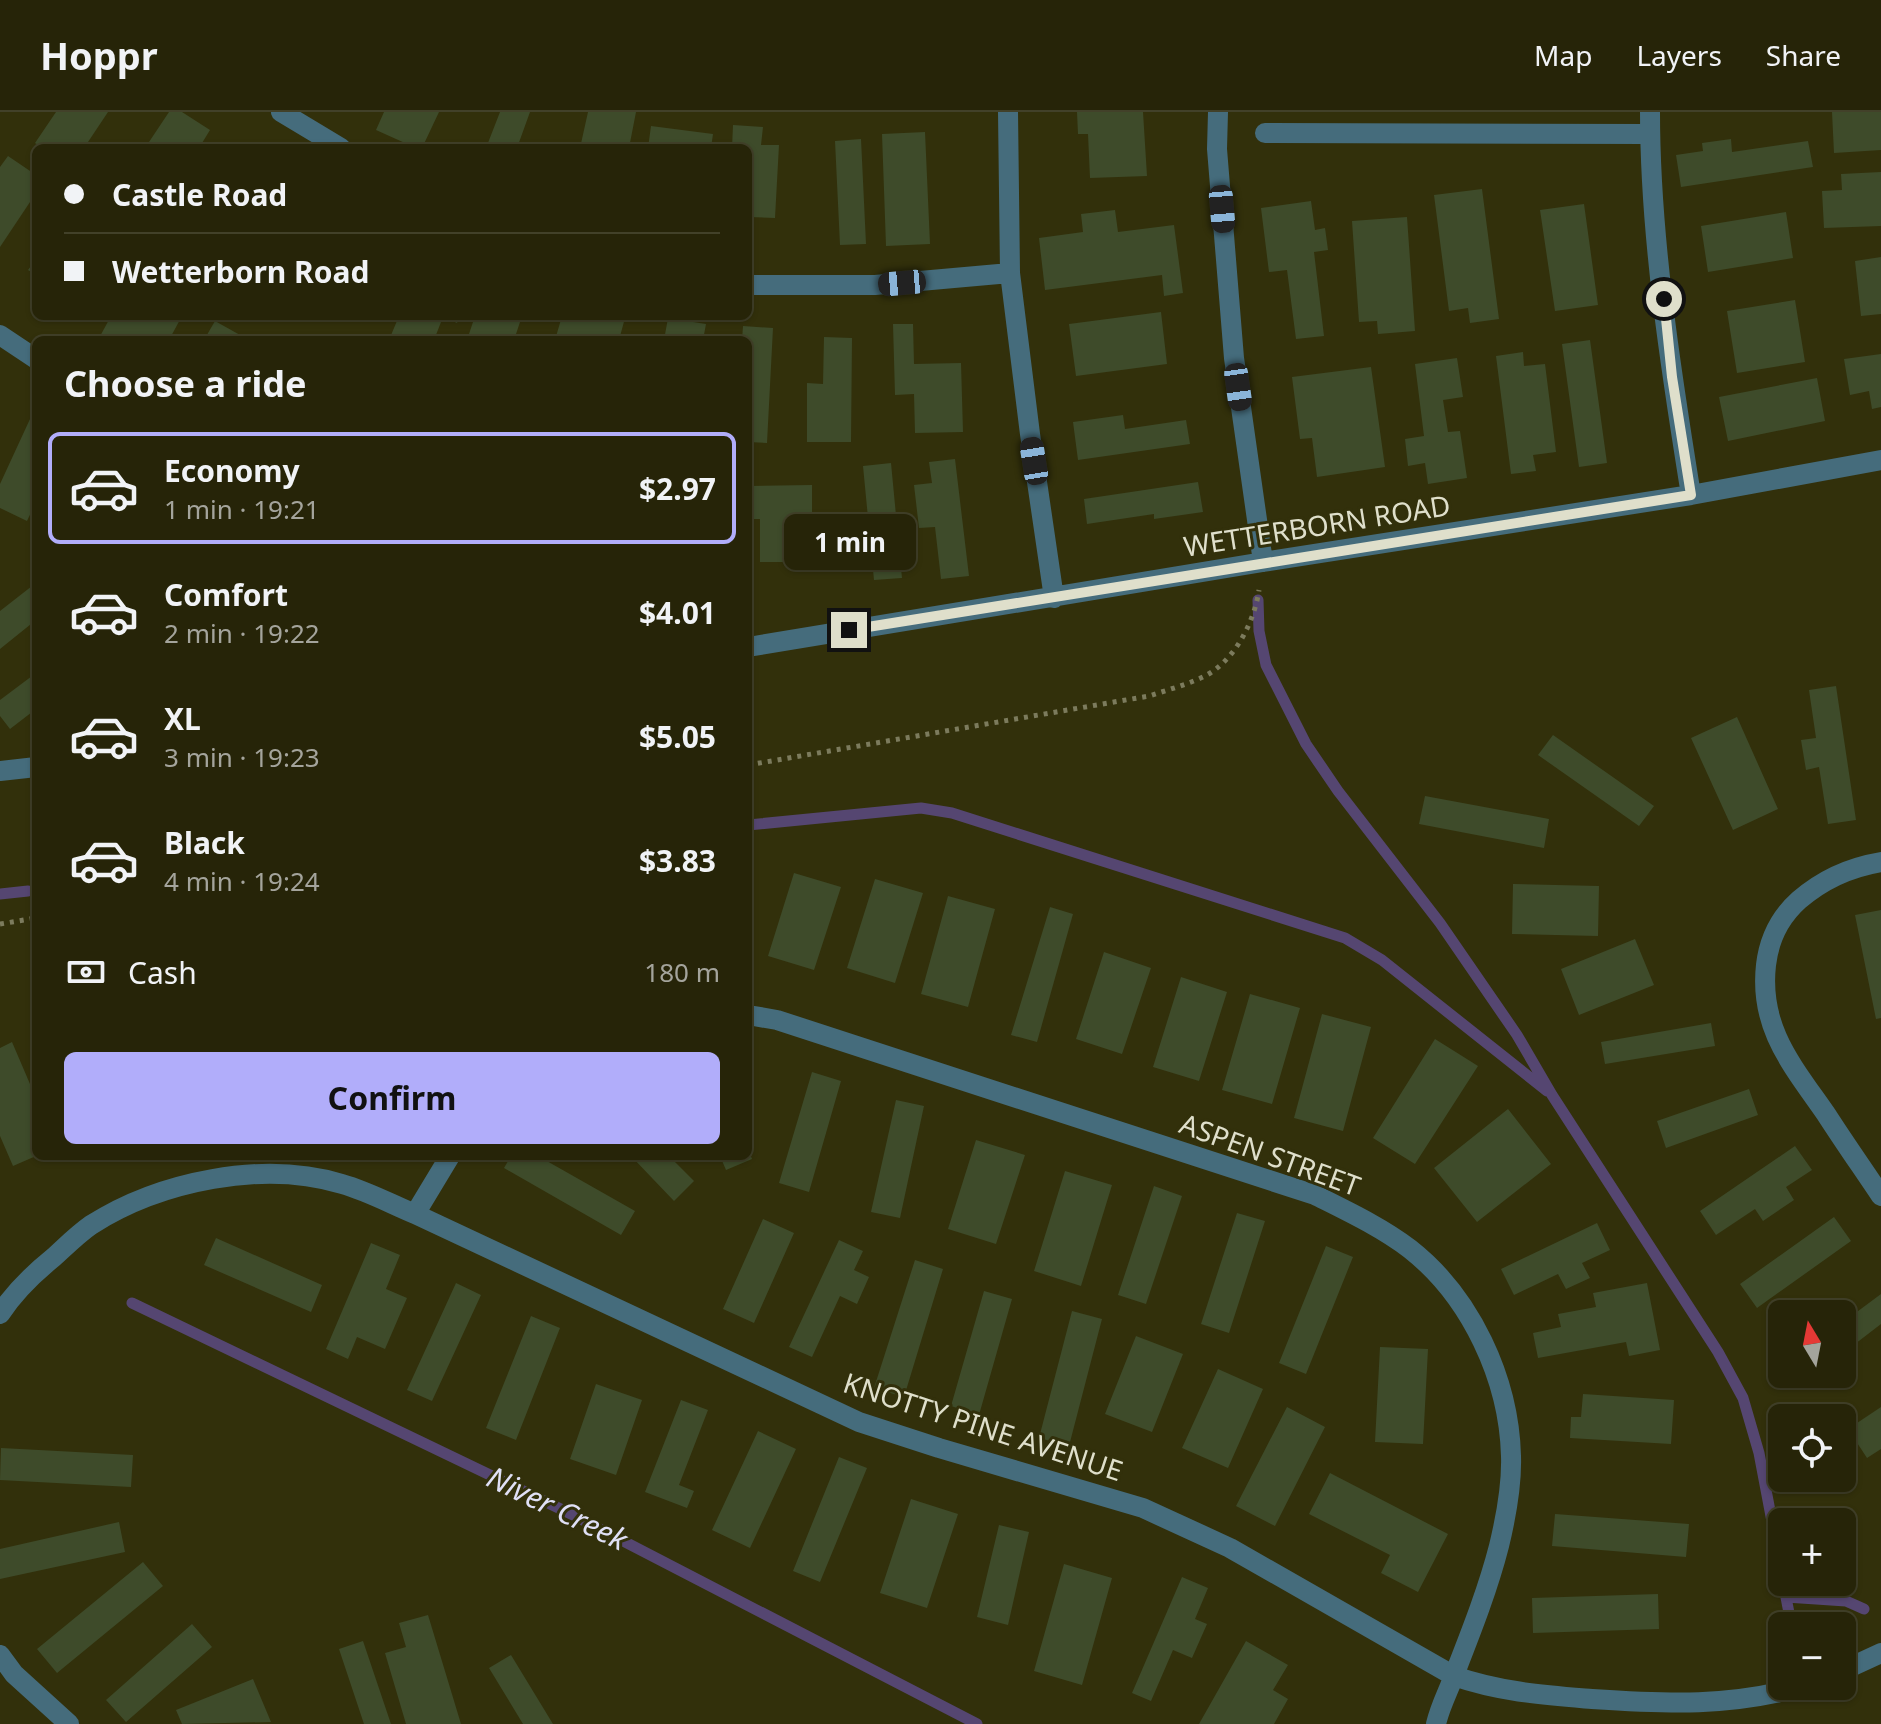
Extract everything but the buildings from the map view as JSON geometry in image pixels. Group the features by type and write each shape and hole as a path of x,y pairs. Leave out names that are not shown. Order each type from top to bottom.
{"street":[{"path":"281,112 334,144"},
{"path":"1008,112 1010,273 1054,598"},
{"path":"1218,112 1217,149 1234,358 1263,562"},
{"path":"1650,112 1672,377 1691,495"},
{"path":"1265,133 1650,134"},
{"path":"752,285 875,285 1010,273"},
{"path":"0,335 32,356"},
{"name":"WETTERBORN ROAD","path":"752,644 1691,495 1881,460"},
{"path":"0,771 32,767"},
{"path":"1881,862 1830,878 1812,888 1788,910 1776,928 1767,955 1764,990 1775,1033 1789,1060 1881,1196"},
{"name":"ASPEN STREET","path":"752,1016 777,1020 1315,1195 1367,1221 1399,1242 1450,1287 1477,1328 1507,1417 1511,1457 1508,1500 1498,1549 1436,1724"},
{"path":"415,1214 448,1160"},
{"name":"KNOTTY PINE AVENUE","path":"0,1314 27,1279 90,1226 160,1192 209,1179 245,1174 301,1177 342,1184 415,1214 859,1422 1143,1508 1230,1548 1454,1676 1489,1688 1522,1694 1646,1703 1720,1703 1768,1696"},
{"path":"1856,1665 1881,1653"},
{"path":"0,1655 14,1674 69,1724"}],"path":[{"path":"752,764 1149,696 1205,676 1233,652 1247,631 1258,600 1263,562"},
{"path":"0,924 32,919"}],"waterway":[{"path":"1258,600 1259,631 1266,665 1306,744 1338,791 1440,923 1517,1035 1552,1095 1718,1352 1743,1398 1759,1453 1769,1508"},
{"path":"752,825 921,808 952,813 1345,938 1382,960 1547,1091"},
{"path":"0,894 28,891"},
{"name":"Niver Creek","path":"132,1303 571,1514 977,1724"},
{"path":"1786,1596 1789,1612"},
{"path":"1786,1597 1846,1601 1864,1609"}],"route":[{"path":"849,630 1691,495 1672,377 1664,299"}]}
